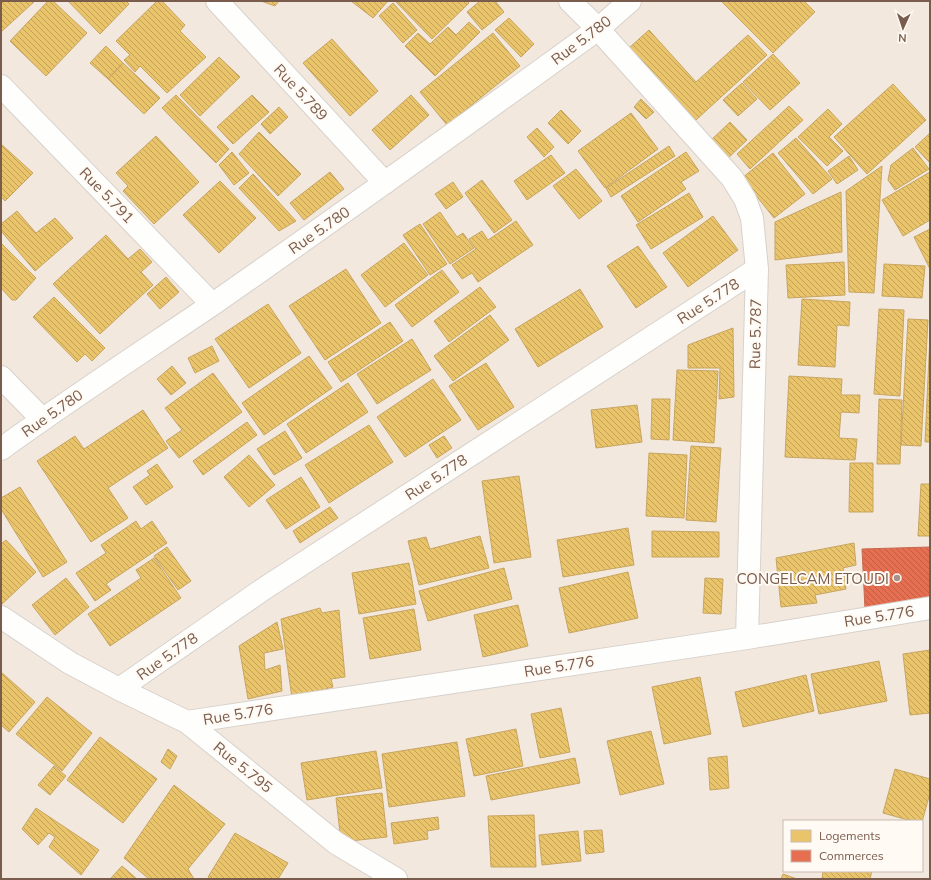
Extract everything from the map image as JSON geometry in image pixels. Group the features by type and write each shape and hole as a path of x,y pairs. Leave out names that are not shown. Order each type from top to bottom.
{"street":[{"name":"Rue 5.789","path":"217,1 385,183"},
{"name":"Rue 5.787","path":"570,1 598,29 732,178 745,199 752,218 757,269 747,638"},
{"name":"Rue 5.780","path":"1,449 42,419 212,304 385,183 598,29 630,1"},
{"name":"Rue 5.791","path":"1,86 212,304"},
{"name":"Rue 5.778","path":"119,689 265,588 757,269"},
{"path":"1,377 42,419"},
{"name":"Rue 5.776","path":"187,722 747,638 930,608"},
{"name":"Rue 5.795","path":"1,617 70,663 187,722 336,844 396,879"}],"shaded area":[{"path":"1,1 930,1 930,879 1,879"}],"building: Logements":[{"path":"1,1 35,1 1,32"},
{"path":"48,1 53,1 87,33 46,76 10,41"},
{"path":"68,1 126,1 129,4 100,34"},
{"path":"157,1 162,1 185,25 180,31 206,57 167,93 140,66 135,72 124,60 130,55 116,41"},
{"path":"261,1 279,1 275,6"},
{"path":"351,1 388,1 373,18"},
{"path":"395,1 467,1 469,3 432,39"},
{"path":"480,1 495,1 504,12 482,30 467,12"},
{"path":"721,1 804,1 815,12 773,53"},
{"path":"393,3 417,30 403,43 379,16"},
{"path":"509,18 534,44 521,57 495,30"},
{"path":"469,22 480,32 435,76 405,46 418,33 430,44 448,27 456,35"},
{"path":"649,30 696,82 748,35 767,55 696,120 629,48"},
{"path":"493,33 520,66 447,125 420,92"},
{"path":"332,39 378,91 350,116 303,63"},
{"path":"106,46 123,63 108,79 90,63"},
{"path":"773,54 800,83 770,110 743,82"},
{"path":"219,57 240,77 200,116 180,95"},
{"path":"123,63 160,98 144,114 108,79"},
{"path":"742,83 757,99 738,116 723,100"},
{"path":"893,84 926,120 867,174 834,137"},
{"path":"176,95 229,149 216,163 162,108"},
{"path":"252,95 269,112 233,144 217,127"},
{"path":"411,95 429,115 390,150 372,130"},
{"path":"641,99 654,112 646,119 634,107"},
{"path":"789,106 803,120 750,169 737,154"},
{"path":"279,107 288,117 270,134 261,124"},
{"path":"828,109 842,124 829,137 843,151 827,166 798,137"},
{"path":"561,110 581,131 568,144 548,123"},
{"path":"631,113 658,149 605,188 578,151"},
{"path":"730,122 747,140 725,161 708,143"},
{"path":"537,128 554,147 544,157 527,137"},
{"path":"259,132 301,174 278,196 239,154"},
{"path":"930,133 930,163 915,147"},
{"path":"156,136 199,182 154,224 123,191 128,186 116,173"},
{"path":"796,138 832,179 813,194 778,153"},
{"path":"1,144 33,173 5,201 1,197"},
{"path":"669,146 675,156 611,197 606,188"},
{"path":"913,148 929,169 895,190 888,180 891,165"},
{"path":"232,152 249,173 234,185 219,165"},
{"path":"686,152 699,171 681,182 686,189 638,222 621,196"},
{"path":"773,153 805,194 774,218 742,178"},
{"path":"551,155 565,173 527,200 514,181"},
{"path":"849,156 858,170 837,184 828,171"},
{"path":"882,166 874,293 849,292 846,191"},
{"path":"576,169 602,201 579,219 553,186"},
{"path":"330,172 344,189 304,220 290,203"},
{"path":"930,172 930,220 903,236 882,200"},
{"path":"253,174 296,221 279,231 239,188"},
{"path":"482,180 512,220 494,233 465,193"},
{"path":"220,181 256,218 219,253 183,215"},
{"path":"453,182 463,197 446,209 435,194"},
{"path":"841,192 842,252 775,260 775,222"},
{"path":"689,193 703,217 651,249 636,225"},
{"path":"17,211 36,233 55,218 73,238 35,271 1,231 1,224"},
{"path":"440,212 457,237 463,233 474,248 450,264 423,224"},
{"path":"713,216 738,250 688,287 663,253"},
{"path":"516,221 533,245 478,282 472,273 462,279 452,265 476,249 469,239 482,231 488,240"},
{"path":"420,224 447,264 430,275 403,235"},
{"path":"930,229 930,269 914,237"},
{"path":"106,235 128,259 140,249 152,262 141,272 153,285 100,334 53,284"},
{"path":"1,243 36,278 16,300 12,300 1,288"},
{"path":"404,243 428,275 385,307 361,275"},
{"path":"638,246 667,287 636,308 607,266"},
{"path":"844,262 845,295 788,298 786,265"},
{"path":"884,264 925,266 922,298 882,296"},
{"path":"346,269 381,323 325,360 289,306"},
{"path":"442,270 459,292 412,327 395,305"},
{"path":"166,277 179,292 160,309 147,294"},
{"path":"480,287 496,307 449,342 434,321"},
{"path":"580,289 603,327 538,367 515,329"},
{"path":"54,297 105,348 92,361 85,354 77,362 33,317"},
{"path":"802,299 850,302 849,326 837,325 835,367 798,365"},
{"path":"268,304 301,353 249,388 215,339"},
{"path":"879,309 904,310 900,396 874,394"},
{"path":"490,315 509,340 453,381 434,356"},
{"path":"908,319 928,320 921,446 901,445"},
{"path":"390,322 403,341 341,382 328,362"},
{"path":"733,328 734,397 719,399 720,368 688,368 688,345"},
{"path":"930,335 930,442 925,442"},
{"path":"412,339 431,370 377,404 357,374"},
{"path":"212,346 219,361 195,373 188,358"},
{"path":"309,356 332,388 264,435 242,403"},
{"path":"486,363 514,407 478,430 449,386"},
{"path":"172,366 186,383 171,395 157,379"},
{"path":"677,370 718,371 714,443 673,440"},
{"path":"213,373 242,412 179,458 166,441 182,430 165,408"},
{"path":"789,376 842,379 841,395 860,395 859,413 841,412 839,438 857,439 855,460 785,457"},
{"path":"433,379 461,420 405,457 377,417"},
{"path":"348,383 368,412 306,453 287,424"},
{"path":"652,399 670,399 669,440 651,439"},
{"path":"879,399 902,400 900,464 877,464"},
{"path":"637,405 642,442 596,448 591,410"},
{"path":"143,410 168,448 108,488 128,518 91,542 37,461 75,436 84,449"},
{"path":"247,422 257,435 203,475 193,461"},
{"path":"369,425 393,462 329,503 305,465"},
{"path":"285,431 302,458 274,475 257,449"},
{"path":"444,436 452,448 437,458 429,445"},
{"path":"691,446 721,448 716,522 686,520"},
{"path":"649,453 687,455 684,518 646,516"},
{"path":"249,455 275,485 249,507 224,477"},
{"path":"850,463 873,463 873,512 849,512"},
{"path":"157,464 173,487 146,505 133,487 150,475 147,471"},
{"path":"519,476 531,557 494,563 482,481"},
{"path":"301,477 320,507 286,529 266,500"},
{"path":"921,484 930,484 930,536 918,536"},
{"path":"20,487 67,562 43,577 1,509 1,498"},
{"path":"330,507 338,518 300,543 293,531"},
{"path":"136,521 141,529 152,521 167,543 106,584 111,590 95,601 76,573 106,553 101,545"},
{"path":"628,528 634,565 563,577 557,540"},
{"path":"652,531 719,532 719,557 652,557"},
{"path":"480,536 489,568 419,585 408,541 426,537 430,549"},
{"path":"6,540 36,572 1,605 1,544"},
{"path":"854,543 856,565 843,568 846,589 815,595 817,603 781,607 776,558"},
{"path":"167,547 191,581 178,590 154,556"},
{"path":"154,558 181,598 110,646 88,614 141,578 136,570"},
{"path":"409,563 416,604 359,614 352,573"},
{"path":"504,568 512,599 428,621 419,591"},
{"path":"628,572 638,618 569,633 559,588"},
{"path":"66,578 89,607 55,635 32,605"},
{"path":"705,578 723,579 721,614 703,613"},
{"path":"518,605 528,646 483,657 474,615"},
{"path":"320,608 322,613 339,610 345,677 331,679 333,687 292,698 281,619"},
{"path":"414,609 421,650 370,659 363,618"},
{"path":"277,622 283,649 264,653 265,670 280,665 282,691 248,699 239,646"},
{"path":"930,650 930,713 910,715 903,654"},
{"path":"879,661 887,701 819,714 811,674"},
{"path":"1,672 35,702 9,732 1,725"},
{"path":"806,675 814,711 743,727 735,692"},
{"path":"700,677 711,734 664,744 652,687"},
{"path":"47,697 92,733 62,771 16,734"},
{"path":"561,708 570,752 540,758 531,714"},
{"path":"516,729 523,766 474,776 466,739"},
{"path":"651,731 664,784 620,795 607,741"},
{"path":"100,737 157,779 123,823 67,780"},
{"path":"457,742 465,796 389,807 382,754"},
{"path":"168,749 177,756 170,769 161,762"},
{"path":"376,751 382,788 307,800 301,763"},
{"path":"727,756 729,788 710,790 708,758"},
{"path":"575,758 580,783 491,800 486,776"},
{"path":"54,766 66,776 50,795 38,785"},
{"path":"895,769 930,779 930,793 923,820 908,820 883,813"},
{"path":"174,785 225,824 188,869 194,879 149,879 124,858"},
{"path":"382,793 387,837 341,842 336,798"},
{"path":"36,808 99,850 81,875 49,847 55,837 49,833 38,845 22,829"},
{"path":"534,815 536,867 491,867 488,816"},
{"path":"438,817 439,829 427,831 428,839 394,844 391,823"},
{"path":"602,830 604,852 586,854 584,831"},
{"path":"578,831 581,861 542,865 539,835"},
{"path":"235,833 288,863 278,879 211,879 208,877"},
{"path":"122,866 137,879 110,879"},
{"path":"823,872 872,872 870,879 822,879"},
{"path":"783,874 797,879 781,879"}],"building: Commerces":[{"name":"CONGELCAM ETOUDI","path":"930,547 930,606 865,609 862,549"}],"place":[{"name":"CONGELCAM ETOUDI","path":"897,578"}]}
